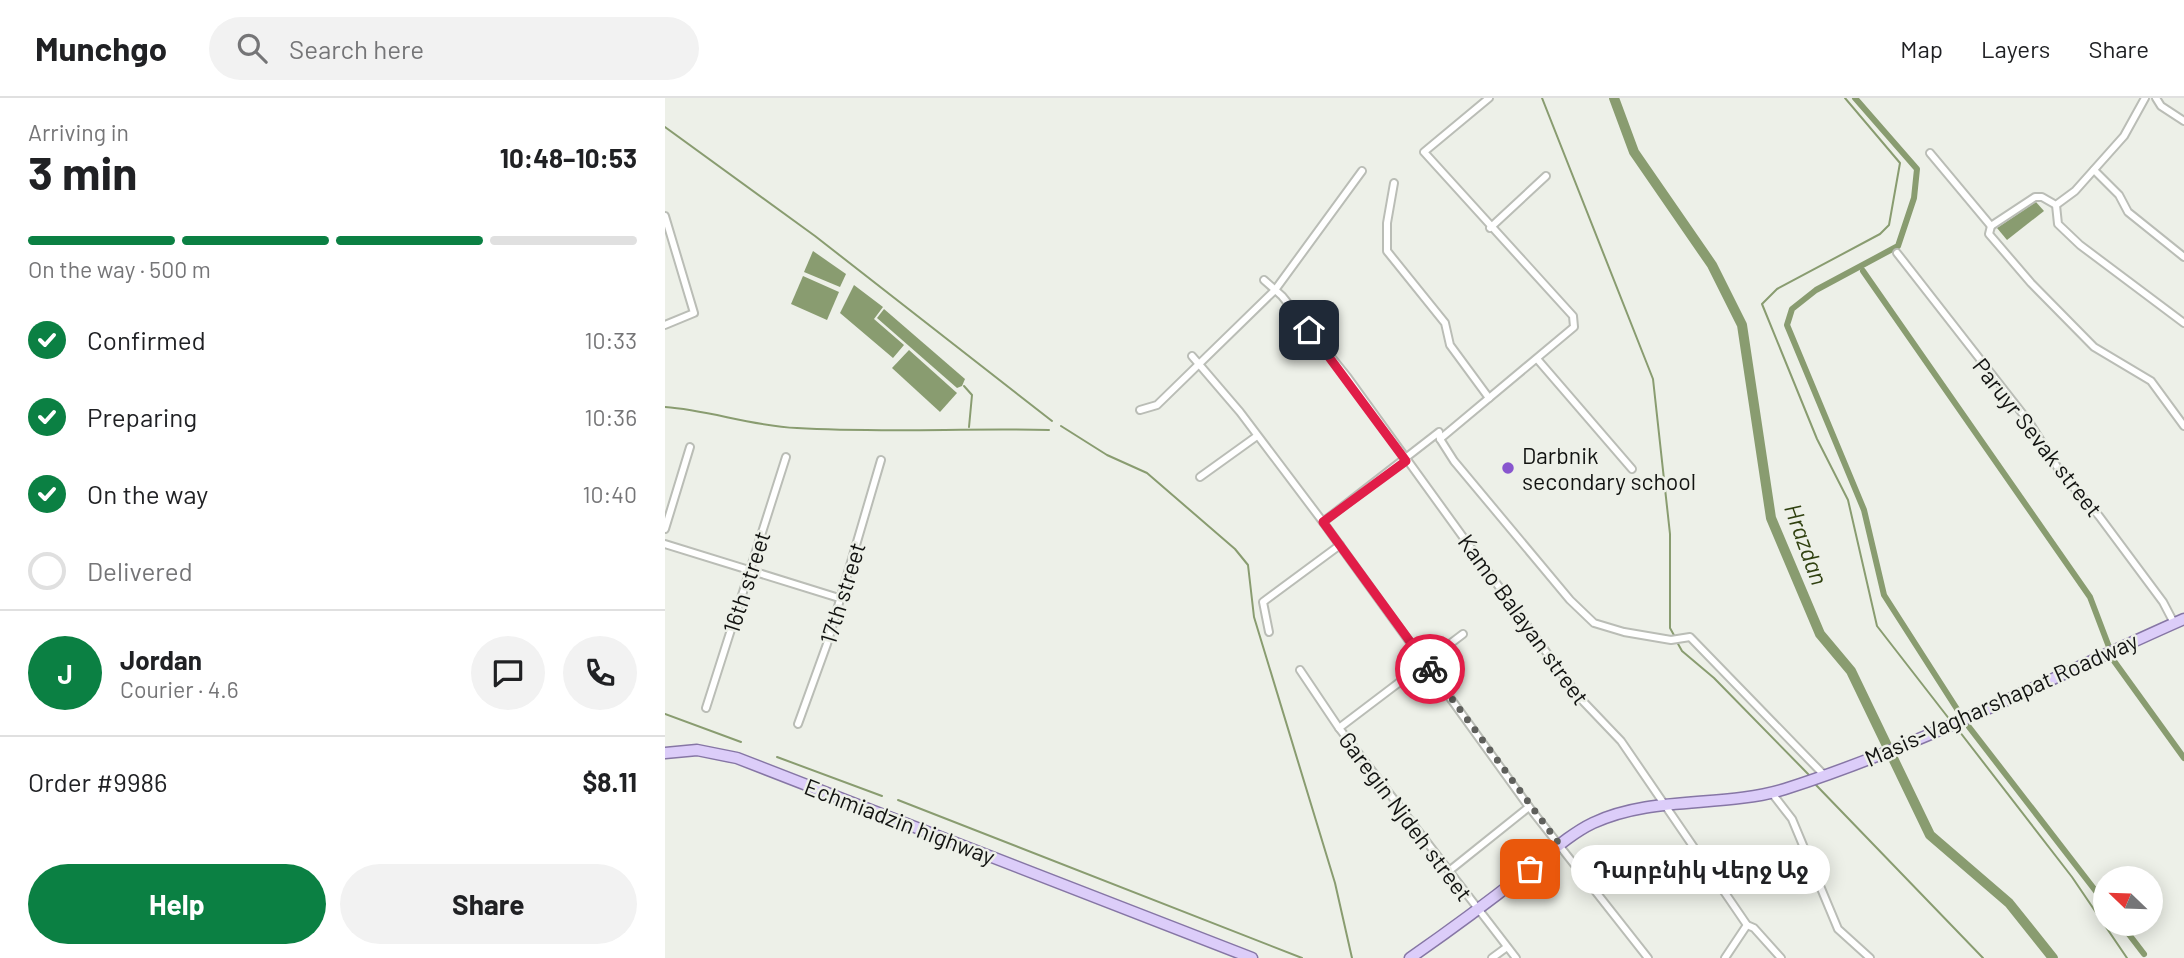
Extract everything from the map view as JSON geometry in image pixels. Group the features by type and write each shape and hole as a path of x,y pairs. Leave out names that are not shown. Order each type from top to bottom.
{"main road":[{"name":"Masis-Vagharshapat Roadway","path":"1410,958 1478,910 1583,828 1607,817 1663,805 1771,792 1820,777 1947,727 2179,621"},
{"name":"Echmiadzin highway","path":"665,753 697,750 737,758 1252,958"}],"street":[{"path":"1440,439 1538,360 1574,327 1575,321 1424,152 1489,98"},
{"path":"2056,205 2094,170 2124,136 2145,98"},
{"path":"2156,98 2167,111 2184,121"},
{"path":"1930,153 1991,226"},
{"path":"2094,170 2119,195 2127,212 2184,257"},
{"path":"1140,410 1157,405 1275,290 1362,171"},
{"path":"1490,228 1546,176"},
{"path":"1394,183 1387,223 1387,251 1445,323 1450,345 1489,398"},
{"path":"2056,205 2042,197 2035,197 1991,226 1989,234 2031,283 2094,347 2151,381 2184,426"},
{"path":"2056,205 2058,224 2080,245 2184,323"},
{"path":"665,216 694,313 665,325"},
{"name":"Paruyr Sevak street","path":"1897,253 2029,422 2061,473 2179,621"},
{"name":"Kamo Balayan street","path":"1264,280 1348,378 1578,696 1621,741 1747,925 1754,928 1781,958"},
{"path":"1192,356 1323,522 1529,807 1648,958"},
{"path":"1538,360 1632,469"},
{"path":"1323,522 1406,461 1439,432 1440,439 1454,461 1570,600 1594,623 1624,632 1671,640 1690,637 1820,777"},
{"path":"1200,477 1257,436"},
{"path":"665,529 690,447"},
{"name":"16th street","path":"706,708 786,457"},
{"name":"17th street","path":"798,724 827,644 839,598 866,519 881,460"},
{"path":"665,544 750,568 839,598"},
{"path":"1269,632 1263,602 1340,545"},
{"path":"1339,728 1463,635"},
{"name":"Garegin Njdeh street","path":"1300,670 1339,728 1516,958"},
{"path":"1771,792 1792,819 1839,929 1870,958"},
{"path":"1449,871 1529,807"},
{"path":"1725,958 1747,925"},
{"path":"1492,958 1507,947"}],"shaded area":[{"path":"2036,202 2044,211 2007,240 1997,228"},
{"path":"813,251 846,274 840,287 804,272"},
{"path":"803,276 839,292 827,320 791,304"},
{"path":"854,285 883,307 874,319 904,345 893,358 840,313"},
{"path":"884,309 965,379 962,386 957,388 877,318"},
{"path":"909,350 957,393 940,412 892,368"}],"waterway":[{"path":"1542,98 1653,379 1670,534 1670,628 1675,637"},
{"name":"Hrazdan","path":"1614,98 1634,152 1712,265 1742,325 1771,518 1820,634 1851,671 1930,835 2009,903 2053,958"},
{"path":"1845,98 1900,163 1889,225 1880,234 1777,289 1762,304 1817,439 1848,500 1877,626 1950,720"},
{"path":"1855,98 1917,169 1914,198 1898,246 1816,290 1792,309 1787,325 1864,510 1884,595 1957,709"},
{"path":"665,127 815,236 1052,421"},
{"path":"1863,271 2090,597 2109,647"},
{"path":"964,386 972,395 969,427"},
{"path":"665,407 797,428 1049,430"},
{"path":"1061,426 1107,455 1147,473 1235,549 1248,565 1254,617 1335,883 1352,958"},
{"path":"1677,642 1682,651 1714,678 1811,777"},
{"path":"2114,661 2184,758"},
{"path":"665,714 741,742"},
{"path":"1956,727 2072,877 2127,958"},
{"path":"1969,727 2093,887"},
{"path":"777,757 882,796"},
{"path":"1816,785 1983,958"},
{"path":"898,800 1302,958"},
{"path":"2130,936 2144,954"}],"way so far":[{"path":"1430,669 1461,708 1529,807 1560,845 1530,869"}],"place":[{"name":"Darbnik secondary school","path":"1508,468"},
{"name":"Դարբնիկ Վերջ Աջ","path":"1530,869"}],"route":[{"path":"1309,330 1348,378 1406,461 1323,522 1430,669"}]}
